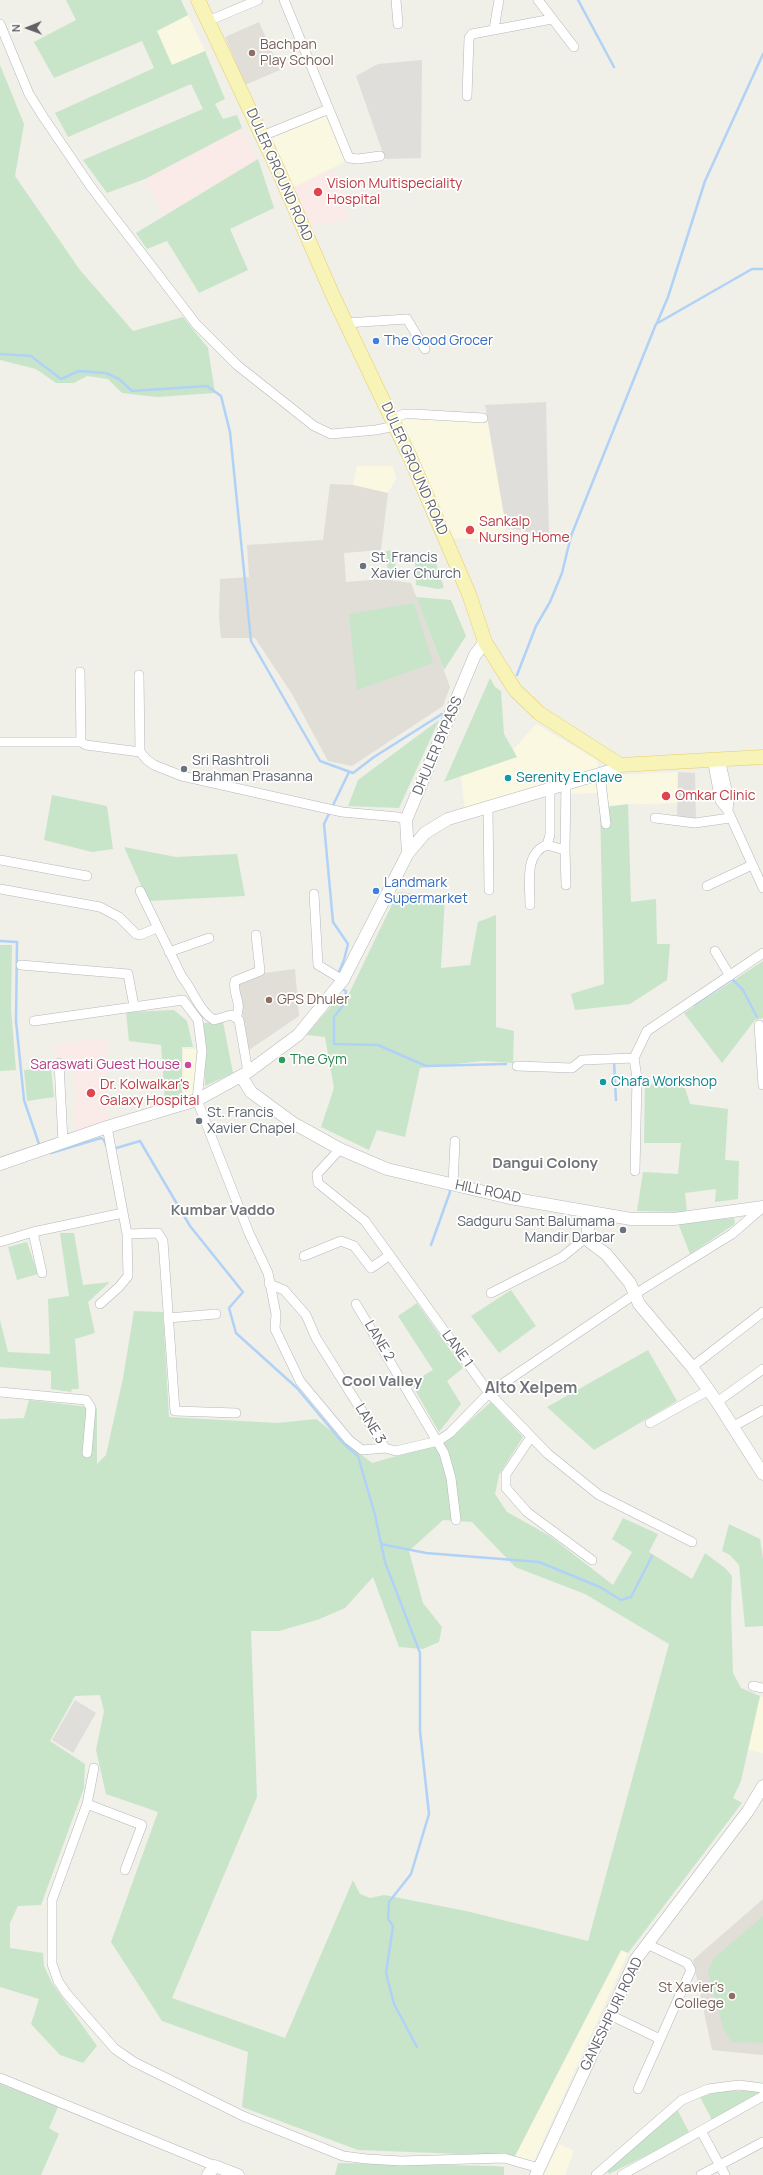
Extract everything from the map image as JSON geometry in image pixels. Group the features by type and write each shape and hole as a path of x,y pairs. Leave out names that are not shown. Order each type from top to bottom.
{"main road":[{"name":"DULER GROUND ROAD","path":"198,0 262,136 346,323 394,422 469,594 485,642 515,690 539,713 620,765"},
{"path":"620,765 763,757"}],"street":[{"path":"208,21 258,0"},
{"path":"284,0 349,158 358,159 380,156"},
{"path":"396,0 398,24"},
{"path":"494,29 499,0"},
{"path":"538,0 574,47"},
{"path":"467,96 470,36 494,29 552,20"},
{"path":"0,24 29,94 90,187 196,324 238,365 314,426 331,434 376,430 394,422 404,414 483,418"},
{"path":"262,136 329,109"},
{"path":"346,323 407,319 425,348"},
{"name":"DHULER BYPASS","path":"408,853 406,820 475,655 485,642"},
{"path":"80,672 81,742"},
{"path":"139,675 140,752 154,765 182,776 342,812 398,817 406,820"},
{"path":"0,742 81,742 86,745 140,752"},
{"path":"716,759 729,798 729,815 763,888"},
{"path":"0,1164 106,1127 197,1100 244,1074 298,1034 343,980 408,853 425,833 448,819 613,770 620,765"},
{"path":"600,774 606,824"},
{"path":"566,783 566,885"},
{"path":"547,845 550,835 550,788"},
{"path":"488,807 489,890"},
{"path":"655,818 695,823 729,815"},
{"path":"530,904 530,868 533,855 540,847 547,845 565,850"},
{"path":"0,860 87,876"},
{"path":"707,886 752,865"},
{"path":"0,889 100,907 119,917 136,934 140,935 157,928"},
{"path":"140,891 182,977 190,986 207,1015 214,1020 231,1015 239,1020 244,1074"},
{"path":"314,894 318,965 343,980"},
{"path":"236,1017 240,1009 234,986 235,981 260,971 256,935"},
{"path":"169,952 209,938"},
{"path":"715,951 730,976"},
{"path":"635,1172 637,1078 634,1058 647,1031 763,954"},
{"path":"22,965 128,974 134,1006"},
{"path":"34,1021 183,1000 198,1020 202,1051 197,1100 249,1233 268,1273 276,1314 275,1328 300,1380 349,1440 362,1450 385,1448 396,1451 438,1441 450,1434 489,1393 635,1294 732,1234 762,1208"},
{"path":"758,1025 763,1085"},
{"path":"517,1066 572,1068 582,1060 634,1058"},
{"path":"59,1063 63,1142"},
{"name":"HILL ROAD","path":"244,1074 251,1092 293,1123 340,1149 386,1169 588,1213 631,1219 674,1219 762,1208"},
{"path":"100,1304 119,1287 128,1276 127,1234 106,1127"},
{"path":"453,1184 455,1141"},
{"name":"LANE 1","path":"340,1149 317,1174 318,1183 365,1221 489,1393 548,1454 599,1495 692,1542"},
{"path":"0,1242 33,1232 123,1213"},
{"path":"588,1213 588,1236 590,1242 606,1254 630,1284 639,1304 692,1367 717,1402 763,1474"},
{"path":"33,1232 42,1273"},
{"path":"127,1234 158,1233 163,1241 175,1411 236,1413"},
{"path":"491,1293 562,1257 588,1236"},
{"path":"304,1256 341,1241 354,1246 371,1268 390,1255"},
{"name":"LANE 3","path":"269,1284 284,1290 306,1315 316,1338 385,1448"},
{"name":"LANE 2","path":"356,1304 444,1453 451,1478 456,1520"},
{"path":"692,1367 763,1312"},
{"path":"168,1318 216,1314"},
{"path":"717,1402 763,1369"},
{"path":"650,1423 709,1390"},
{"path":"0,1392 86,1400 91,1408 87,1453"},
{"path":"732,1427 763,1410"},
{"path":"531,1437 506,1474 506,1488 527,1512 592,1560"},
{"path":"752,1686 763,1688"},
{"path":"94,1768 87,1804 52,1900 52,1964 58,1981 66,1993 116,2049 134,2062 243,2116 343,2156 401,2161 504,2158 537,2172"},
{"name":"GANESHPURI ROAD","path":"537,2172 636,1959 748,1811 763,1786"},
{"path":"87,1804 142,1825 125,1870"},
{"path":"638,2089 691,1970 687,1962 647,1944"},
{"path":"610,2015 660,2039"},
{"path":"0,2078 211,2171 238,2175"},
{"path":"596,2175 682,2100 708,2089 739,2085 763,2088"},
{"path":"622,2175 763,2096"},
{"path":"701,2131 725,2175"},
{"path":"701,2175 763,2142"}],"shaded area":[{"path":"188,15 205,51 172,65 157,31"},
{"name":"Bachpan Play School","path":"259,22 280,70 245,85 225,37"},
{"path":"422,60 421,158 385,159 356,76 378,64"},
{"path":"326,116 345,162 294,187 272,138"},
{"path":"242,128 258,159 163,215 145,179"},
{"name":"Vision Multispeciality Hospital","path":"332,169 350,220 310,225 294,187"},
{"path":"546,402 549,537 506,527 485,405"},
{"path":"400,419 488,422 506,527 502,540 448,538"},
{"path":"357,466 393,466 396,479 388,493 353,485"},
{"path":"330,484 353,485 388,493 381,550 344,553 346,582 383,579 411,583 450,687 443,706 352,766 328,761 292,694 255,638 221,638 219,618 220,579 249,577 247,545 323,540"},
{"path":"536,724 597,760 598,771 465,811 461,775 517,757 513,750"},
{"path":"678,772 677,803 609,805 604,780 620,775"},
{"path":"678,772 695,773 696,820 677,819"},
{"path":"597,781 598,793 568,794 572,788"},
{"name":"GPS Dhuler","path":"295,969 299,1016 249,1050 237,984 264,973"},
{"name":"Dr. Kolwalkar's Galaxy Hospital","path":"107,1038 108,1123 76,1132 74,1061 55,1062 54,1045"},
{"path":"183,1049 196,1049 195,1096 184,1097"},
{"path":"760,1696 763,1697 763,1753 748,1750"},
{"path":"75,1700 96,1713 73,1753 52,1740"},
{"name":"St Xavier's College","path":"763,1899 763,2055 712,2050 693,1960"},
{"path":"622,1950 628,1953 533,2163 515,2156"},
{"path":"559,2144 574,2151 565,2175 544,2175"}],"green space":[{"path":"66,0 181,0 188,15 157,31 172,65 205,51 225,99 215,104 223,119 237,115 242,128 145,179 107,193 83,160 203,109 191,84 68,137 55,113 154,68 142,41 54,78 34,42 76,20"},
{"path":"0,65 24,124 15,176 80,270 133,331 183,317 208,348 215,393 157,397 122,393 108,379 87,376 74,383 56,383 36,369 0,360"},
{"path":"258,159 274,208 230,229 248,270 199,293 167,241 147,249 136,233"},
{"path":"394,550 396,572 388,574 386,551"},
{"path":"434,557 444,588 438,589 416,585 415,559"},
{"path":"416,597 451,600 466,636 444,670"},
{"path":"414,603 433,663 357,690 349,614"},
{"path":"490,678 495,687 501,691 504,734 517,757 444,782"},
{"path":"439,720 399,808 348,806 358,780"},
{"path":"52,795 107,806 113,849 92,852 44,840"},
{"path":"628,804 631,902 656,899 657,944 670,944 667,980 630,1004 575,1010 571,994 604,984 600,808"},
{"path":"124,847 176,857 237,854 245,896 148,901"},
{"path":"398,892 445,897 441,968 470,965 478,922 496,915 496,1027 514,1031 513,1063 483,1061 420,1068 405,1137 377,1130 369,1150 321,1127 334,1088 325,1037 306,1035 333,1004 344,1004"},
{"path":"0,945 12,945 11,1008 16,1070 0,1071"},
{"path":"763,961 763,1018 755,1020 722,1063 684,1013"},
{"path":"174,1010 187,1021 193,1047 182,1047 182,1098 165,1102 161,1045 129,1041 126,1012"},
{"path":"223,1022 233,1073 205,1086 204,1023"},
{"path":"51,1068 54,1097 27,1101 24,1070"},
{"path":"683,1082 690,1104 728,1109 725,1160 739,1161 738,1199 715,1202 716,1189 685,1193 687,1212 637,1211 643,1172 678,1174 681,1143 644,1143 645,1085"},
{"path":"734,1218 735,1224 690,1254 678,1223"},
{"path":"60,1233 74,1233 83,1285 110,1282 88,1302 95,1333 75,1339 79,1389 72,1389 71,1392 51,1389 51,1371 0,1367 0,1320 8,1352 50,1354 48,1299 69,1296"},
{"path":"27,1242 38,1274 17,1280 8,1247"},
{"path":"511,1290 536,1326 499,1353 471,1316"},
{"path":"417,1303 463,1368 447,1381 461,1404 439,1432 411,1383 433,1370 398,1316"},
{"path":"134,1311 163,1312 169,1417 277,1423 316,1419 372,1463 446,1442 491,1402 523,1437 499,1475 495,1494 507,1512 550,1536 613,1585 632,1552 612,1539 623,1518 658,1534 649,1552 692,1579 705,1553 725,1568 732,1576 731,1608 733,1673 741,1688 760,1696 741,1781 733,1798 742,1803 628,1953 621,1950 515,2156 358,2150 242,2107 248,2052 162,2021 111,1942 158,1812 106,1794 96,1750 104,1711 100,1695 75,1696 50,1741 85,1764 84,1788 41,1905 18,1906 10,1923 10,1948 43,1953 44,1966 52,1983 97,2046 83,2063 60,2055 31,2024 39,1999 0,1987 0,1419 24,1418 29,1400 97,1408 97,1464 106,1455 123,1378","holes":["443,1520 472,1522 515,1567 585,1594 669,1644 588,1941 466,1911 384,1895 370,1898 360,1894 353,1880 285,2038 172,1998 257,1797 251,1631 279,1631 317,1620 345,1608 373,1577 399,1647 423,1649 439,1642 442,1627 423,1603 409,1551"]},
{"path":"648,1350 677,1401 594,1450 547,1407"},
{"path":"729,1524 760,1539 763,1559 763,1626 745,1627 739,1565 730,1555 722,1551"},
{"name":"St Xavier's College","path":"763,1916 763,2043 732,2042 724,2031 708,1972 713,1959"},
{"path":"0,2084 58,2107 49,2128 59,2134 41,2175 0,2175"},
{"path":"722,2091 763,2091 713,2122 700,2097"},
{"path":"677,2109 690,2134 609,2174 606,2168"},
{"path":"338,2163 495,2166 504,2167 504,2175 335,2175"}],"waterway":[{"path":"578,0 614,67"},
{"path":"657,323 668,297 705,181 763,54"},
{"path":"517,675 536,626 550,602 562,573 571,536 656,324 752,269 763,269"},
{"path":"0,354 31,356 61,379 79,371 106,373 119,379 132,391 207,386 221,396 230,432 251,641 320,761 353,773 374,757 442,714"},
{"path":"338,974 344,960 348,944 333,922 324,824 349,772"},
{"path":"0,941 17,942 16,1021 24,1100 40,1147"},
{"path":"694,1005 732,979 743,990 757,1017"},
{"path":"342,989 346,991 344,1004 334,1017 334,1044 378,1045 426,1066 506,1064"},
{"path":"612,1062 614,1062 616,1100"},
{"path":"51,1153 101,1138 104,1140 107,1147"},
{"path":"113,1149 140,1141 190,1226 243,1292 229,1308 236,1333 297,1388 343,1443 358,1456 375,1515 385,1562 420,1653 420,1731 429,1814 411,1874 389,1902 388,1919 393,1926 386,1973 394,2004 417,2047"},
{"path":"431,1245 450,1192 449,1187"},
{"path":"381,1544 426,1553 539,1562 600,1587 621,1600 631,1597 652,1556"}],"place":[{"name":"Bachpan Play School","path":"252,53"},
{"name":"Vision Multispeciality Hospital","path":"318,192"},
{"name":"The Good Grocer","path":"376,341"},
{"name":"Sankalp Nursing Home","path":"470,530"},
{"name":"St. Francis Xavier Church","path":"363,566"},
{"name":"Sri Rashtroli Brahman Prasanna","path":"184,769"},
{"name":"Serenity Enclave","path":"508,778"},
{"name":"Omkar Clinic","path":"666,796"},
{"name":"Landmark Supermarket","path":"376,891"},
{"name":"GPS Dhuler","path":"269,1000"},
{"name":"The Gym","path":"282,1060"},
{"name":"Saraswati Guest House","path":"188,1065"},
{"name":"Chafa Workshop","path":"603,1082"},
{"name":"Dr. Kolwalkar's Galaxy Hospital","path":"91,1093"},
{"name":"St. Francis Xavier Chapel","path":"199,1121"},
{"name":"Sadguru Sant Balumama Mandir Darbar","path":"623,1230"},
{"name":"St Xavier's College","path":"732,1996"}],"district":[{"name":"Dangui Colony","path":"545,1164"},
{"name":"Kumbar Vaddo","path":"223,1211"},
{"name":"Cool Valley","path":"382,1382"},
{"name":"Alto Xelpem","path":"531,1389"}]}
